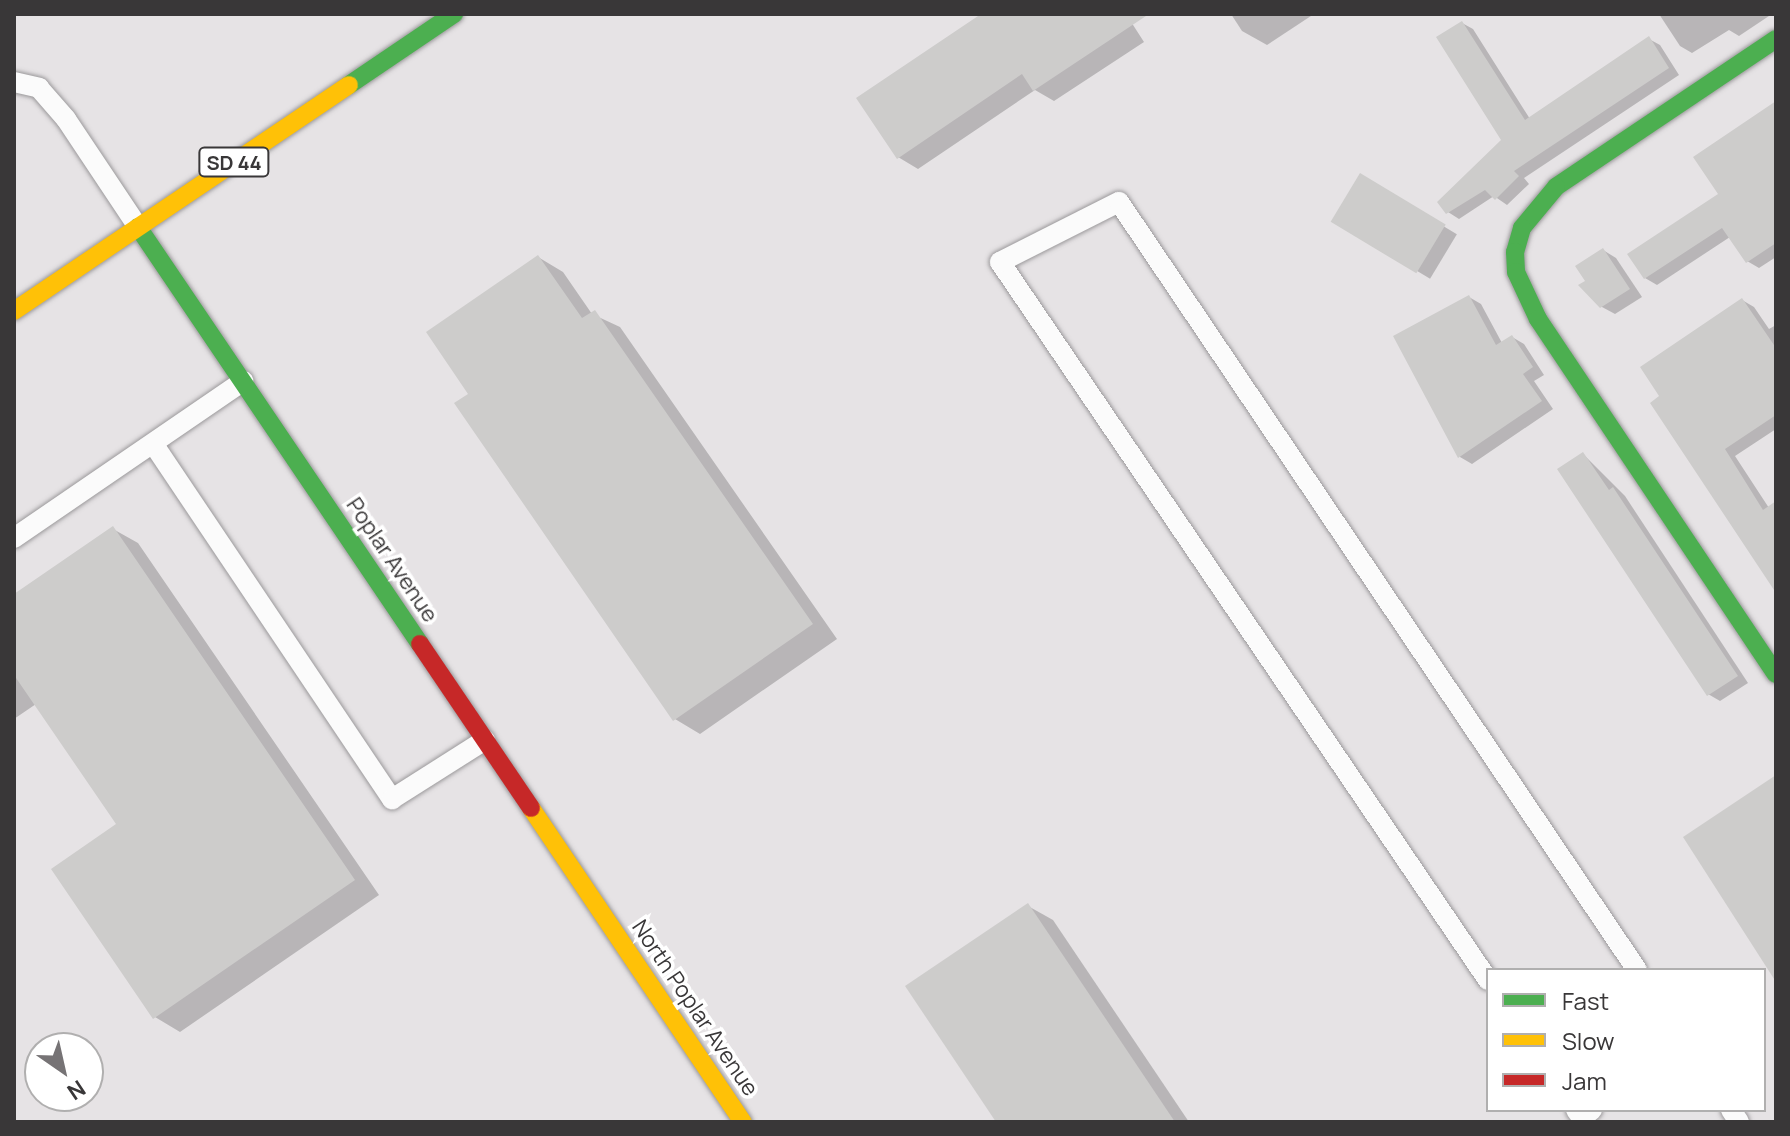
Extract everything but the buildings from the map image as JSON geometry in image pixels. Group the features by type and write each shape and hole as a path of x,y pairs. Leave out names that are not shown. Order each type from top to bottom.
{"street":[{"name":"SD 44","path":"14,311 454,14"},
{"path":"1776,39 1556,187 1522,228 1515,252 1516,272 1538,319 1776,674"},
{"name":"Poplar Avenue","path":"138,227 607,920"},
{"name":"North Poplar Avenue","path":"607,920 743,1122"}],"lane":[{"path":"14,82 39,88 66,119 138,227"},
{"path":"1486,977 1000,262 1119,202 1636,968"},
{"path":"14,538 154,445 243,381"},
{"path":"154,445 392,799 485,740"}],"traffic: fast":[{"path":"349,85 454,14"},
{"path":"1776,39 1556,187 1522,228 1515,252 1516,272 1538,319 1776,674"},
{"path":"138,227 420,644"}],"traffic: slow":[{"path":"14,311 349,85"},
{"path":"531,808 743,1122"}],"traffic: jam":[{"path":"420,644 531,808"}]}
